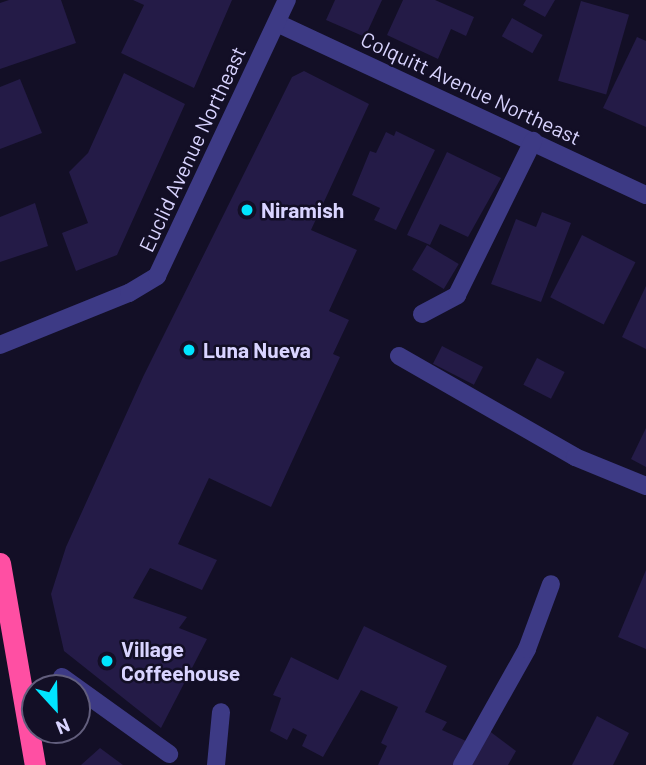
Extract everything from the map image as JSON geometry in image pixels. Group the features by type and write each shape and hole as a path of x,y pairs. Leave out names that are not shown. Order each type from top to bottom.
{"highway":[{"path":"0,563 3,617 35,765"}],"street":[{"name":"Euclid Avenue Northeast","path":"0,345 129,293 157,276 287,0"},
{"name":"Colquitt Avenue Northeast","path":"277,23 646,195"},
{"path":"422,314 457,295 533,141"},
{"path":"399,356 575,457 646,486"},
{"path":"462,765 527,649 551,584"},
{"path":"91,698 169,754"},
{"path":"216,765 221,712"}],"building":[{"path":"9,0 61,0 76,43 0,69 0,3"},
{"path":"133,0 232,0 194,88 121,53 144,5"},
{"path":"335,0 382,0 365,37 326,20"},
{"path":"403,0 435,0 474,17 466,36 451,29 438,59 387,35"},
{"path":"526,0 555,0 545,17 523,5"},
{"path":"581,1 629,15 606,95 558,81"},
{"path":"512,18 543,35 532,53 502,36"},
{"path":"637,37 646,41 646,127 603,108"},
{"path":"304,71 369,104 311,230 357,250 329,311 349,320 333,354 340,357 271,507 209,478 178,544 217,560 202,590 150,568 133,598 187,617 179,628 207,639 161,728 64,651 51,594 66,547 143,377 292,77"},
{"path":"124,73 185,104 117,255 76,271 62,233 88,223 69,172 88,153"},
{"path":"20,79 42,133 0,149 0,87"},
{"path":"396,131 435,150 396,230 374,220 380,208 352,195 370,151 376,153 386,132 394,136"},
{"path":"447,152 501,178 468,237 440,224 430,245 407,235"},
{"path":"35,203 48,246 0,262 0,217"},
{"path":"542,212 571,223 541,302 491,284 516,219 536,227"},
{"path":"582,235 635,262 604,325 550,297"},
{"path":"427,245 459,264 444,289 412,270"},
{"path":"646,286 646,349 622,337"},
{"path":"442,346 483,367 474,385 433,364"},
{"path":"537,358 565,372 551,399 523,385"},
{"path":"646,428 646,467 631,459"},
{"path":"646,570 646,649 618,637"},
{"path":"364,626 447,666 425,712 447,722 442,730 466,741 454,765 378,765 387,746 381,743 398,707 361,690 323,757 302,746 307,735 293,728 287,740 270,731 281,698 273,695 291,657 338,680"},
{"path":"597,716 629,733 613,765 572,765"},
{"path":"488,730 516,751 508,765 468,765"},
{"path":"100,748 123,765 81,765"}],"place":[{"name":"Niramish","path":"247,210"},
{"name":"Luna Nueva","path":"189,350"},
{"name":"Village Coffeehouse","path":"107,661"}]}
